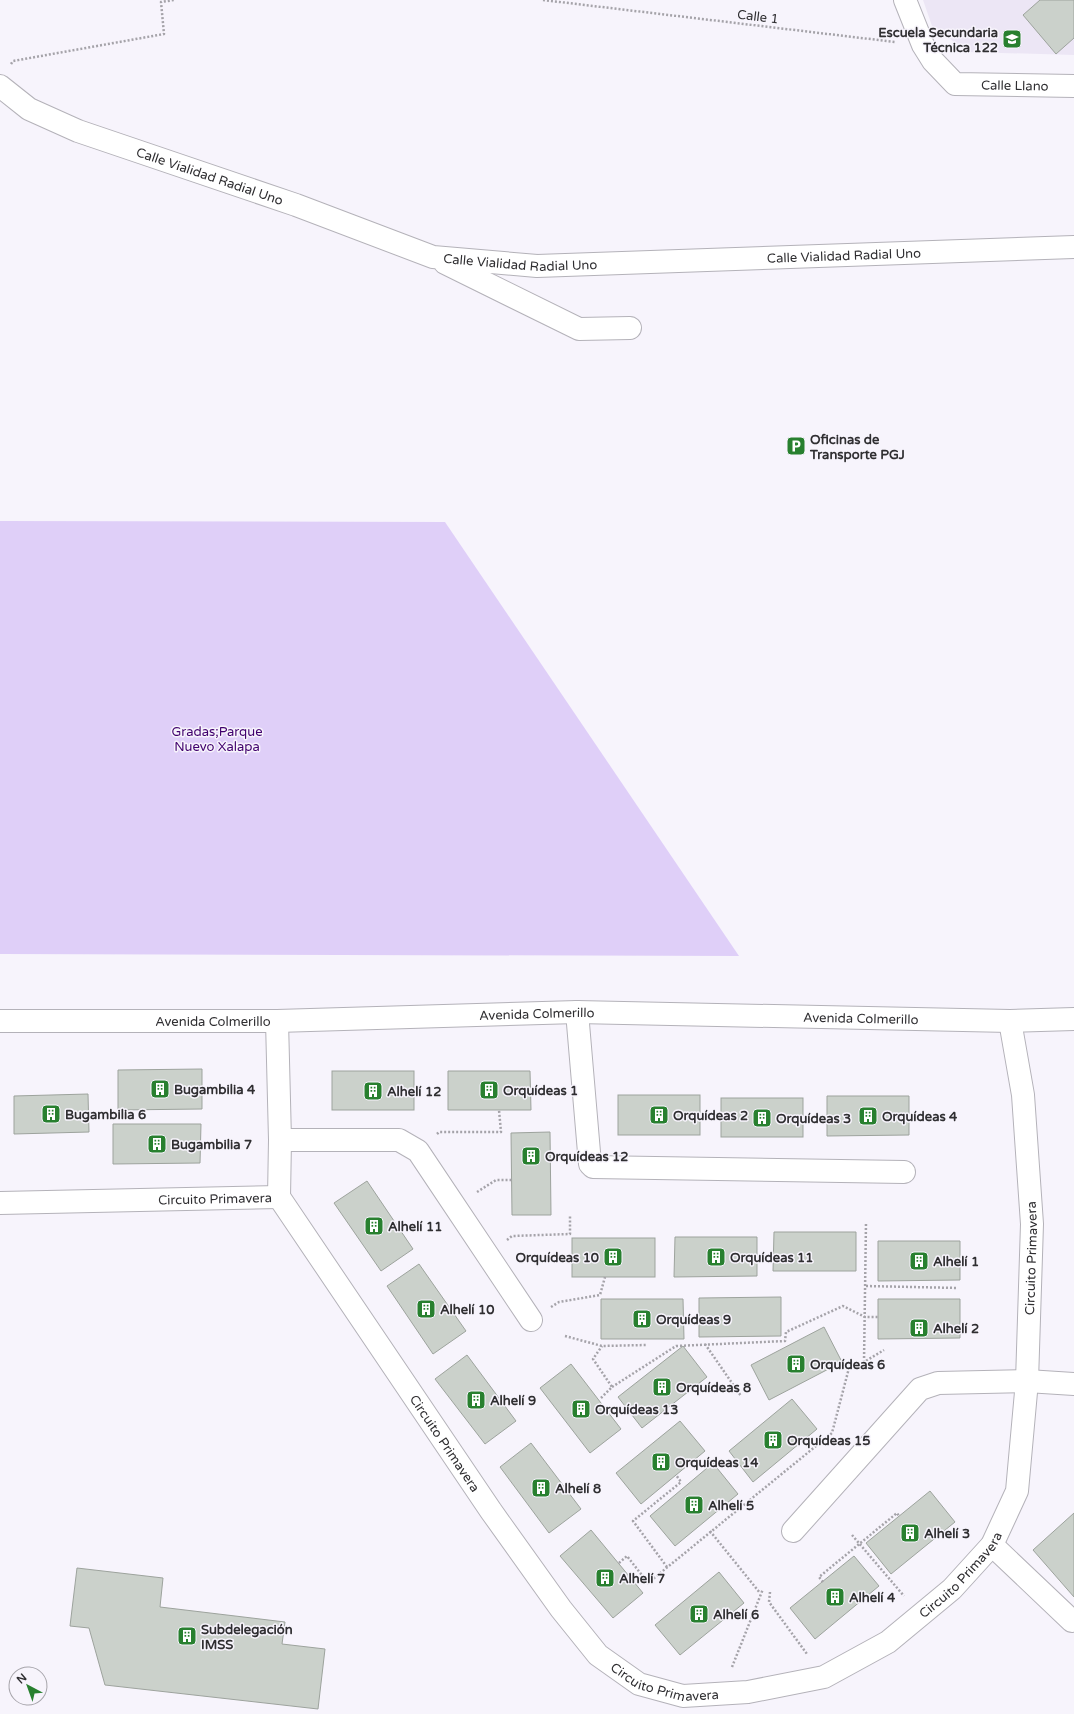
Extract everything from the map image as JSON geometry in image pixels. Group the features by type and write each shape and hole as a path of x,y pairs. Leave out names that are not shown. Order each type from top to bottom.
{"street":[{"path":"905,0 923,45"},
{"name":"Calle Llano","path":"923,45 933,61 955,84 1074,86"},
{"name":"Calle Vialidad Radial Uno","path":"4,76 29,109 78,131 296,205 434,257 537,266 1074,247"},
{"path":"434,257 579,329 630,328"},
{"path":"577,1012 590,1164 593,1167 904,1172"},
{"name":"Avenida Colmerillo","path":"0,1020 277,1021 577,1012 1010,1021 1074,1020"},
{"path":"277,1021 280,1140 279,1197"},
{"name":"Circuito Primavera","path":"0,1202 279,1197 491,1511 561,1610 598,1655 638,1684 683,1696 748,1692 824,1677 888,1642 952,1589 992,1545 1017,1491 1027,1381 1032,1224 1023,1095 1010,1021"},
{"path":"280,1140 399,1140 418,1151 530,1320"},
{"path":"793,1532 920,1389 938,1382 1027,1381 1074,1384"},
{"path":"992,1545 1072,1621"}],"path":[{"path":"4,76 13,61 164,34 161,2 174,0"},
{"name":"Calle 1","path":"543,0 923,45"},
{"path":"418,1151 439,1132 501,1132 499,1110"},
{"path":"455,1207 496,1180 512,1180"},
{"path":"486,1253 512,1236 570,1234 570,1216"},
{"path":"864,1362 866,1222"},
{"path":"530,1320 559,1302 600,1295 605,1277"},
{"path":"866,1286 958,1288"},
{"path":"601,1398 612,1387 676,1346 785,1341 786,1332 843,1306 865,1317 878,1317"},
{"path":"565,1336 602,1346 646,1345"},
{"path":"705,1344 741,1396"},
{"path":"602,1346 593,1359 612,1387"},
{"path":"619,1563 627,1556 648,1583 832,1433 849,1368 864,1362 884,1350"},
{"path":"667,1567 633,1521 681,1482 676,1475"},
{"path":"823,1582 819,1577 860,1545 897,1513 899,1516"},
{"path":"710,1531 761,1593"},
{"path":"852,1535 884,1574"},
{"path":"721,1694 763,1589"},
{"path":"770,1592 769,1602 824,1677"}],"shaded area":[{"name":"Escuela Secundaria Técnica 122","path":"923,0 1074,0 1074,55 968,52 932,26"}],"green space":[{"name":"Gradas;Parque Nuevo Xalapa","path":"0,521 445,522 739,956 0,954"}],"building":[{"path":"1040,0 1074,0 1074,38 1056,54 1023,15"},
{"name":"Bugambilia 4","path":"202,1069 202,1109 118,1110 118,1070"},
{"name":"Alhelí 12","path":"332,1071 414,1071 414,1110 332,1110"},
{"name":"Orquídeas 1","path":"448,1071 530,1071 531,1110 448,1110"},
{"name":"Bugambilia 6","path":"88,1094 89,1132 14,1134 14,1096"},
{"name":"Orquídeas 2","path":"618,1095 700,1095 700,1135 618,1135"},
{"name":"Orquídeas 4","path":"827,1096 909,1096 909,1135 827,1136"},
{"name":"Orquídeas 3","path":"721,1098 803,1098 803,1137 721,1137"},
{"name":"Bugambilia 7","path":"113,1124 201,1124 200,1163 113,1164"},
{"name":"Orquídeas 12","path":"550,1132 551,1215 512,1215 511,1133"},
{"name":"Alhelí 11","path":"367,1181 413,1249 381,1271 334,1203"},
{"path":"774,1232 856,1232 856,1271 773,1271"},
{"name":"Orquídeas 11","path":"675,1237 757,1237 757,1276 674,1277"},
{"name":"Orquídeas 10","path":"572,1238 655,1238 655,1277 572,1277"},
{"name":"Alhelí 1","path":"878,1241 960,1241 960,1280 878,1281"},
{"name":"Alhelí 10","path":"419,1264 466,1331 433,1354 387,1286"},
{"path":"781,1297 781,1336 699,1337 699,1298"},
{"name":"Orquídeas 9","path":"601,1299 683,1299 684,1339 601,1339"},
{"name":"Alhelí 2","path":"878,1299 960,1299 960,1338 878,1339"},
{"name":"Orquídeas 6","path":"824,1327 842,1362 769,1400 751,1365"},
{"name":"Orquídeas 8","path":"683,1346 707,1377 642,1428 618,1397"},
{"name":"Alhelí 9","path":"467,1355 516,1421 485,1444 435,1379"},
{"name":"Orquídeas 13","path":"571,1364 621,1429 590,1453 540,1388"},
{"name":"Orquídeas 15","path":"792,1399 817,1429 753,1482 729,1451"},
{"name":"Orquídeas 14","path":"680,1421 705,1451 641,1504 616,1473"},
{"name":"Alhelí 8","path":"531,1443 581,1509 549,1533 500,1467"},
{"name":"Alhelí 5","path":"713,1463 738,1494 675,1546 650,1516"},
{"name":"Alhelí 3","path":"930,1491 955,1522 891,1574 866,1543"},
{"path":"1074,1513 1074,1597 1033,1550"},
{"name":"Alhelí 7","path":"591,1530 643,1593 613,1618 560,1556"},
{"name":"Alhelí 4","path":"854,1556 879,1586 815,1639 790,1608"},
{"name":"Subdelegación IMSS","path":"77,1568 163,1578 160,1607 285,1622 282,1644 325,1649 318,1709 105,1685 89,1628 70,1626"},
{"name":"Alhelí 6","path":"719,1572 744,1603 680,1655 655,1625"}],"place":[{"name":"Escuela Secundaria Técnica 122","path":"1012,39"},
{"name":"Oficinas de Transporte PGJ","path":"796,446"},
{"name":"Bugambilia 4","path":"160,1089"},
{"name":"Orquídeas 1","path":"489,1090"},
{"name":"Alhelí 12","path":"373,1091"},
{"name":"Bugambilia 6","path":"51,1114"},
{"name":"Orquídeas 2","path":"659,1115"},
{"name":"Orquídeas 4","path":"868,1116"},
{"name":"Orquídeas 3","path":"762,1118"},
{"name":"Bugambilia 7","path":"157,1144"},
{"name":"Orquídeas 12","path":"531,1156"},
{"name":"Alhelí 11","path":"374,1226"},
{"name":"Orquídeas 10","path":"613,1257"},
{"name":"Orquídeas 11","path":"716,1257"},
{"name":"Alhelí 1","path":"919,1261"},
{"name":"Alhelí 10","path":"426,1309"},
{"name":"Orquídeas 9","path":"642,1319"},
{"name":"Alhelí 2","path":"919,1328"},
{"name":"Orquídeas 6","path":"796,1364"},
{"name":"Orquídeas 8","path":"662,1387"},
{"name":"Alhelí 9","path":"476,1400"},
{"name":"Orquídeas 13","path":"581,1409"},
{"name":"Orquídeas 15","path":"773,1440"},
{"name":"Orquídeas 14","path":"661,1462"},
{"name":"Alhelí 8","path":"541,1488"},
{"name":"Alhelí 5","path":"694,1505"},
{"name":"Alhelí 3","path":"910,1533"},
{"name":"Alhelí 7","path":"605,1578"},
{"name":"Alhelí 4","path":"835,1597"},
{"name":"Alhelí 6","path":"699,1614"},
{"name":"Subdelegación IMSS","path":"187,1636"}]}
